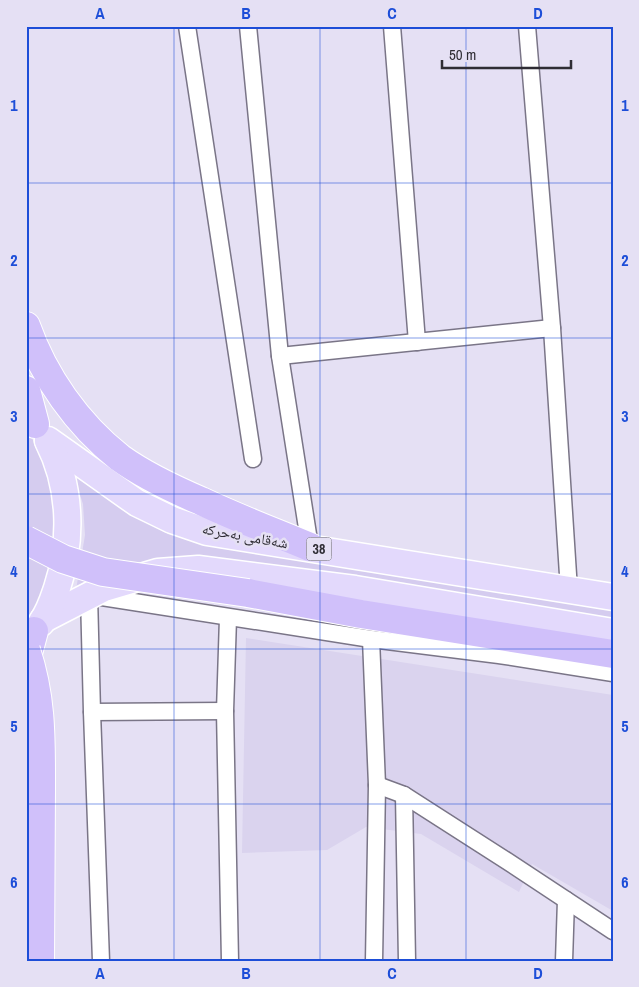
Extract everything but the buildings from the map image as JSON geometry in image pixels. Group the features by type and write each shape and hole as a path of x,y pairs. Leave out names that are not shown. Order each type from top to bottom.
{"highway":[{"path":"26,326 44,367 67,403 84,424 122,458 167,486 310,547"},
{"path":"26,390 36,427"},
{"path":"26,540 63,559 103,572 248,593 361,614 613,654"},
{"path":"26,661 33,634"},
{"path":"33,634 34,680 42,730 40,961"}],"main road":[{"name":"شەقامی بەحرکە","path":"36,427 137,503 172,520 207,532 613,597"},
{"path":"33,634 54,599 66,559 68,520 63,477 57,458 36,427"},
{"name":"38","path":"33,634 89,595 104,588 158,572 198,569 355,589 613,632"}],"street":[{"path":"187,26 253,459"},
{"path":"248,26 280,356 310,547"},
{"path":"392,26 417,342"},
{"path":"527,26 552,328 569,590"},
{"path":"280,356 552,328"},
{"path":"101,961 89,595 228,618 499,655 613,673"},
{"path":"228,618 225,710 230,961"},
{"path":"372,639 377,785 374,961"},
{"path":"92,712 225,710"},
{"path":"377,785 404,795 613,932"},
{"path":"404,795 407,961"},
{"path":"564,961 566,900"}],"shaded area":[{"path":"26,431 43,455 51,475 56,502 57,546 52,571 26,631"},
{"path":"72,470 99,492 164,532 219,548 613,609 613,621 301,574 75,596 85,535 83,504"},
{"path":"246,638 613,695 613,911 532,864 519,892 421,834 366,827 327,850 242,853"}]}
